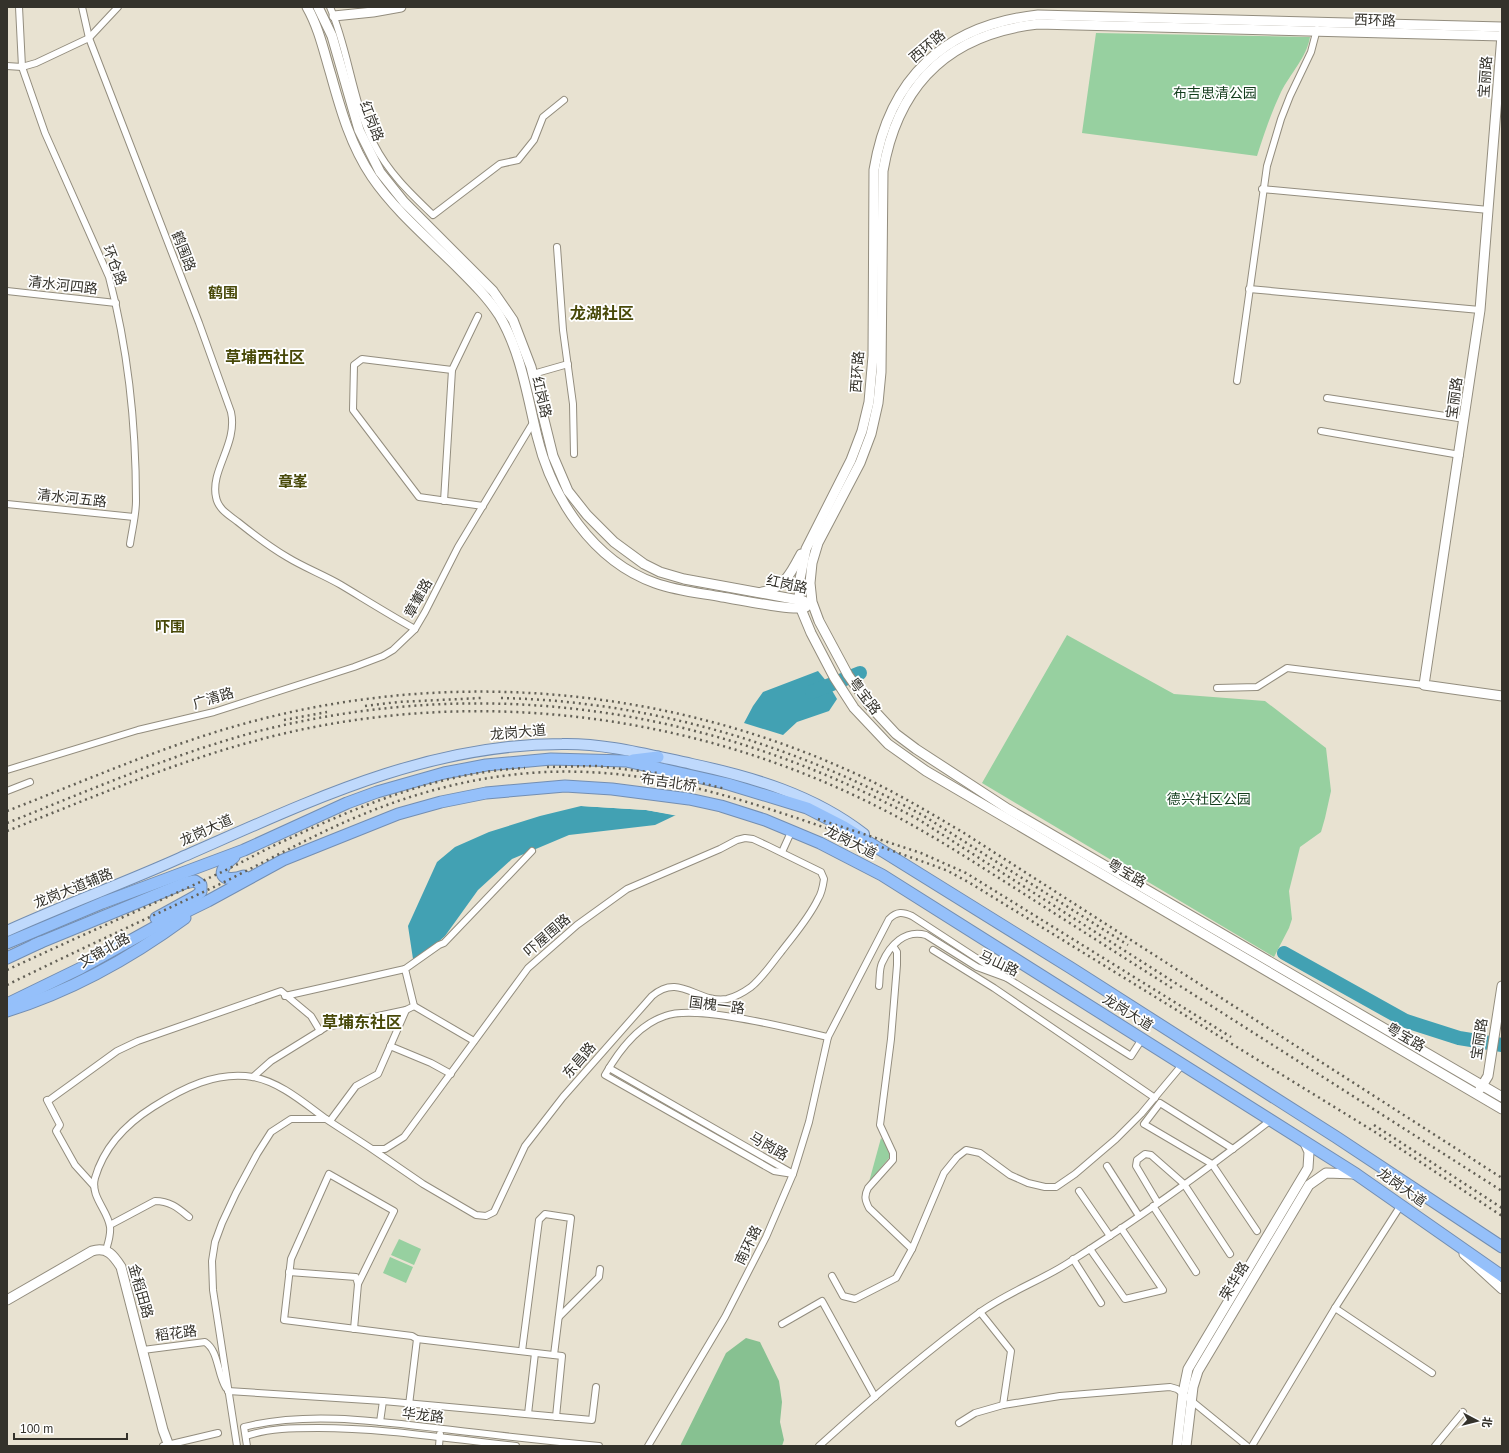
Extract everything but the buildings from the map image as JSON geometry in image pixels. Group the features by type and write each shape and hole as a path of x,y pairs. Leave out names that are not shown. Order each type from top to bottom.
{"highway":[{"path":"626,761 658,757"},
{"name":"龙岗大道","path":"186,873 244,850 347,804 399,784 444,772 486,765 551,759 626,761 674,772"},
{"name":"布吉北桥","path":"674,772 750,791"},
{"name":"布吉北桥","path":"266,868 398,814 453,800 518,789 565,786 612,789 689,799 721,806"},
{"name":"龙岗大道","path":"750,791 807,808 844,827 1336,1137 1501,1245"},
{"name":"龙岗大道","path":"721,806 792,830 882,876 1356,1174 1502,1276"},
{"path":"244,850 223,866 223,876 227,879 235,880 266,868"},
{"path":"208,901 266,868"},
{"path":"7,942 102,903 186,873"},
{"path":"7,958 186,873"},
{"path":"34,945 185,883 195,881 201,885 201,892 196,896 119,939 59,979"},
{"name":"文锦北路","path":"7,1004 59,979 155,926 208,901"},
{"name":"文锦北路","path":"7,1011 96,974 173,927 208,901"}],"main road":[{"name":"红岗路","path":"307,7 318,32 345,122 360,158 387,196 476,286 493,306 503,323 516,351 544,459 562,500 589,536 605,552 623,566 646,579 671,588 800,605 812,602"},
{"name":"红岗路","path":"318,7 332,36 354,118 375,162 386,180 404,202 488,285 504,305 522,338 534,374 549,446 557,468 576,503 601,531 634,557 660,572 684,579 756,592 800,605"},
{"path":"332,11 373,12 401,7"},
{"name":"西环路","path":"800,605 801,569 810,539 851,460 862,431 869,402 873,356 874,170 878,146 886,122 896,100 910,80 927,61 946,46 967,33 984,26 1014,18 1038,15 1317,28 1502,34"},
{"name":"西环路","path":"812,602 810,573 815,553 860,463 871,434 878,403 882,372 883,171 887,148 894,125 904,104 918,85 933,68 958,49 993,32 1015,27 1038,24 1317,28"},
{"name":"宝丽路","path":"1424,685 1460,454 1480,310 1502,34"},
{"path":"756,592 770,591 781,585 793,570 810,539"},
{"name":"粤宝路","path":"812,602 819,621 856,686 869,705 896,734 1008,809 1403,1041 1502,1097"},
{"name":"粤宝路","path":"800,605 811,633 854,708 882,739 926,771 1502,1109"},
{"path":"1424,685 1502,696"},
{"name":"龙岗大道","path":"150,871 312,800 373,777 424,761 471,752 559,744 589,745 658,757 719,770 779,788 805,798 843,818 887,853"},
{"name":"龙岗大道辅路","path":"7,931 150,871"},
{"name":"宝丽路","path":"1477,1094 1488,1076 1502,986"},
{"name":"荣华路","path":"1177,1446 1183,1393 1188,1369 1308,1168 1308,1152 1304,1141"},
{"name":"荣华路","path":"1186,1446 1193,1387 1198,1371 1309,1185 1326,1173 1356,1174"},
{"path":"1436,1229 1502,1289"},
{"path":"7,1300 92,1251 106,1250"},
{"name":"金稻田路","path":"106,1250 113,1256 121,1267 166,1445"}],"street":[{"name":"环仓路","path":"20,7 22,67 45,133 109,277 116,303 131,406 136,503 130,544"},
{"name":"鹤围路","path":"82,7 89,38 199,323 231,412 233,422 232,436 216,488 216,497 219,506"},
{"path":"7,66 22,67 36,63 89,38 118,7"},
{"path":"332,11 359,104 374,145 395,176 433,215 500,164 518,160 534,140 543,117 564,100"},
{"path":"1236,381 1262,190 1267,166 1281,119 1311,52 1317,28"},
{"path":"1262,190 1489,210"},
{"path":"557,247 563,330 573,404 574,454"},
{"path":"1249,289 1480,310"},
{"name":"清水河四路","path":"7,291 116,303"},
{"path":"444,501 452,370 478,316"},
{"path":"452,370 362,360 354,365 353,410 419,497 483,506"},
{"path":"534,374 568,364"},
{"path":"1326,398 1465,419"},
{"name":"章輋路","path":"219,506 254,535 287,557 340,585 415,629 458,547 534,422"},
{"path":"1321,431 1460,454"},
{"name":"清水河五路","path":"7,504 134,517"},
{"name":"广清路","path":"7,770 138,730 214,712 354,667 377,659 393,650 415,629"},
{"path":"1217,688 1257,687 1287,668 1424,685"},
{"path":"7,791 30,782"},
{"path":"782,852 792,830"},
{"name":"吓屋围路","path":"372,1149 385,1149 404,1137 528,968 577,925 627,889 720,850 737,840 745,838 753,839 821,872 824,878 819,899"},
{"path":"285,996 405,969 444,943 532,850"},
{"name":"东昌路","path":"372,1149 423,1184 476,1215 486,1216 494,1212 525,1146 563,1096 652,996 667,986 677,987 711,998 726,999 739,995 751,986 766,971 805,921 819,899"},
{"name":"南环路","path":"648,1446 725,1317 769,1230 793,1174 809,1122 828,1038 866,962 894,914 905,912 912,916 1006,978"},
{"name":"马山路","path":"879,986 882,964 893,946 902,937 910,933 918,933 926,935 977,967 1006,978 1131,1056 1142,1039"},
{"path":"893,946 897,952 897,965 891,1039 880,1125 893,1153 893,1160 865,1193 869,1208 912,1250"},
{"path":"933,950 994,988 1155,1098"},
{"path":"405,969 414,1006 474,1041"},
{"path":"106,1250 110,1225 96,1195 94,1186 75,1165 56,1131 60,1125 47,1101 117,1051 138,1041 281,991 285,996 300,1006 311,1016 320,1031"},
{"path":"253,1077 271,1061 326,1027 406,1010 414,1006"},
{"path":"328,1120 356,1086 378,1074 406,1010"},
{"name":"国槐一路","path":"605,1075 633,1038 649,1024 665,1016 685,1012 716,1015 828,1038"},
{"path":"390,1046 431,1063 451,1074"},
{"path":"832,1276 843,1296 855,1299 896,1278 912,1250 944,1173 957,1157 966,1150 980,1153 1010,1175 1028,1184 1056,1187 1075,1174 1116,1139 1155,1098 1182,1065"},
{"name":"马岗路","path":"609,1068 793,1174"},
{"name":"马岗路","path":"605,1075 774,1171 793,1174"},
{"path":"94,1186 104,1157 115,1139 127,1126 168,1097 208,1079 225,1077 253,1077 291,1093 372,1149"},
{"path":"1233,1149 1160,1103 1144,1124 1212,1164 1257,1231"},
{"path":"237,1446 213,1290 212,1261 215,1242 222,1223 257,1154 271,1132 290,1119 328,1120"},
{"path":"819,1446 875,1397 980,1312 1110,1236 1233,1149 1270,1120"},
{"path":"1196,1272 1155,1204 1136,1166 1137,1160 1145,1154 1151,1156 1184,1184 1230,1254"},
{"path":"1107,1166 1139,1216"},
{"path":"358,1284 394,1211 329,1174 291,1259 284,1320 412,1336 417,1339 562,1356 556,1417"},
{"path":"1080,1191 1110,1236"},
{"path":"110,1225 155,1201 163,1201 173,1204 189,1217"},
{"path":"1252,1446 1335,1308 1401,1205"},
{"path":"522,1351 539,1220 545,1214 571,1218 554,1355"},
{"path":"1090,1249 1125,1299 1163,1290 1121,1228"},
{"path":"1073,1259 1101,1303"},
{"path":"559,1317 599,1277 600,1268"},
{"path":"289,1272 356,1277 358,1284 354,1329"},
{"path":"782,1324 822,1301 875,1397"},
{"path":"1335,1308 1432,1373"},
{"path":"980,1312 1011,1351 1003,1405"},
{"path":"409,1404 417,1339"},
{"name":"稻花路","path":"143,1350 204,1342 210,1345 214,1353 222,1383 228,1391"},
{"path":"528,1414 536,1353"},
{"path":"228,1391 409,1404 592,1420 596,1387"},
{"path":"959,1423 975,1413 1003,1405 1060,1396 1170,1387 1183,1393 1247,1446"},
{"path":"380,1422 383,1402"},
{"path":"1435,1446 1463,1412"},
{"name":"华龙路","path":"516,1446 342,1428 286,1429 264,1431 246,1436 244,1427 263,1422 310,1420 380,1422 599,1446"},
{"path":"439,1446 441,1429"},
{"path":"166,1445 218,1433"},
{"path":"246,1436 247,1446"}],"green space":[{"name":"布吉思清公园","path":"1096,33 1310,37 1302,58 1277,100 1257,156 1082,133"},
{"name":"德兴社区公园","path":"1067,635 1174,694 1265,701 1326,748 1331,791 1325,818 1321,832 1300,847 1289,891 1292,919 1274,957 982,783"},
{"path":"881,1138 894,1152 869,1182"},
{"path":"399,1239 421,1249 414,1265 391,1255"},
{"path":"390,1257 413,1267 406,1283 383,1273"},
{"path":"746,1338 760,1342 779,1381 782,1402 780,1422 784,1440 782,1446 680,1446 726,1353"}],"water":[{"path":"818,671 827,682 837,699 829,711 797,722 783,735 744,723 753,706 763,692"},
{"path":"581,806 646,810 676,815 655,825 569,835 512,859 478,890 445,936 427,952 413,959 408,926 437,862 455,847 489,832 540,816"}],"pier":[{"path":"586,804 646,808 676,813 678,816 646,810 581,806"}],"waterway":[{"path":"812,692 860,673"},
{"path":"1284,953 1406,1021 1459,1038 1502,1045"}],"railway":[{"path":"7,811 163,750 226,729 258,720 335,704 412,694 490,692 568,696 645,707 721,724 795,748 867,779 928,812 964,833 1502,1178"},
{"path":"365,706 398,702 481,698"},
{"path":"501,698 557,701 612,708 666,718 720,731 772,748 824,768 875,790 924,816 1128,945"},
{"path":"7,823 132,773 195,750 259,731 345,714 430,705 515,704 599,712 681,728 763,751 843,782 921,821 1502,1191"},
{"path":"284,720 327,712"},
{"path":"7,831 133,781 197,758 262,739 341,722 420,713 500,712 580,717 659,730 737,750 813,777 886,811 933,837 1175,990"},
{"path":"547,767 596,766 658,773"},
{"path":"7,970 222,872 314,827 372,803 432,783 463,776 525,768"},
{"path":"7,985 216,886 347,821 413,796 480,779 515,774 586,772 649,778 679,784 770,809 948,871 970,883 1375,1132 1502,1216"},
{"path":"697,782 726,789"},
{"path":"818,819 921,853 966,873 1231,1037"},
{"path":"1374,1125 1502,1208"}],"district":[{"name":"鹤围","path":"223,293"},
{"name":"龙湖社区","path":"602,313"},
{"name":"草埔西社区","path":"265,357"},
{"name":"章峯","path":"293,482"},
{"name":"吓围","path":"170,627"},
{"name":"草埔东社区","path":"362,1022"}]}
